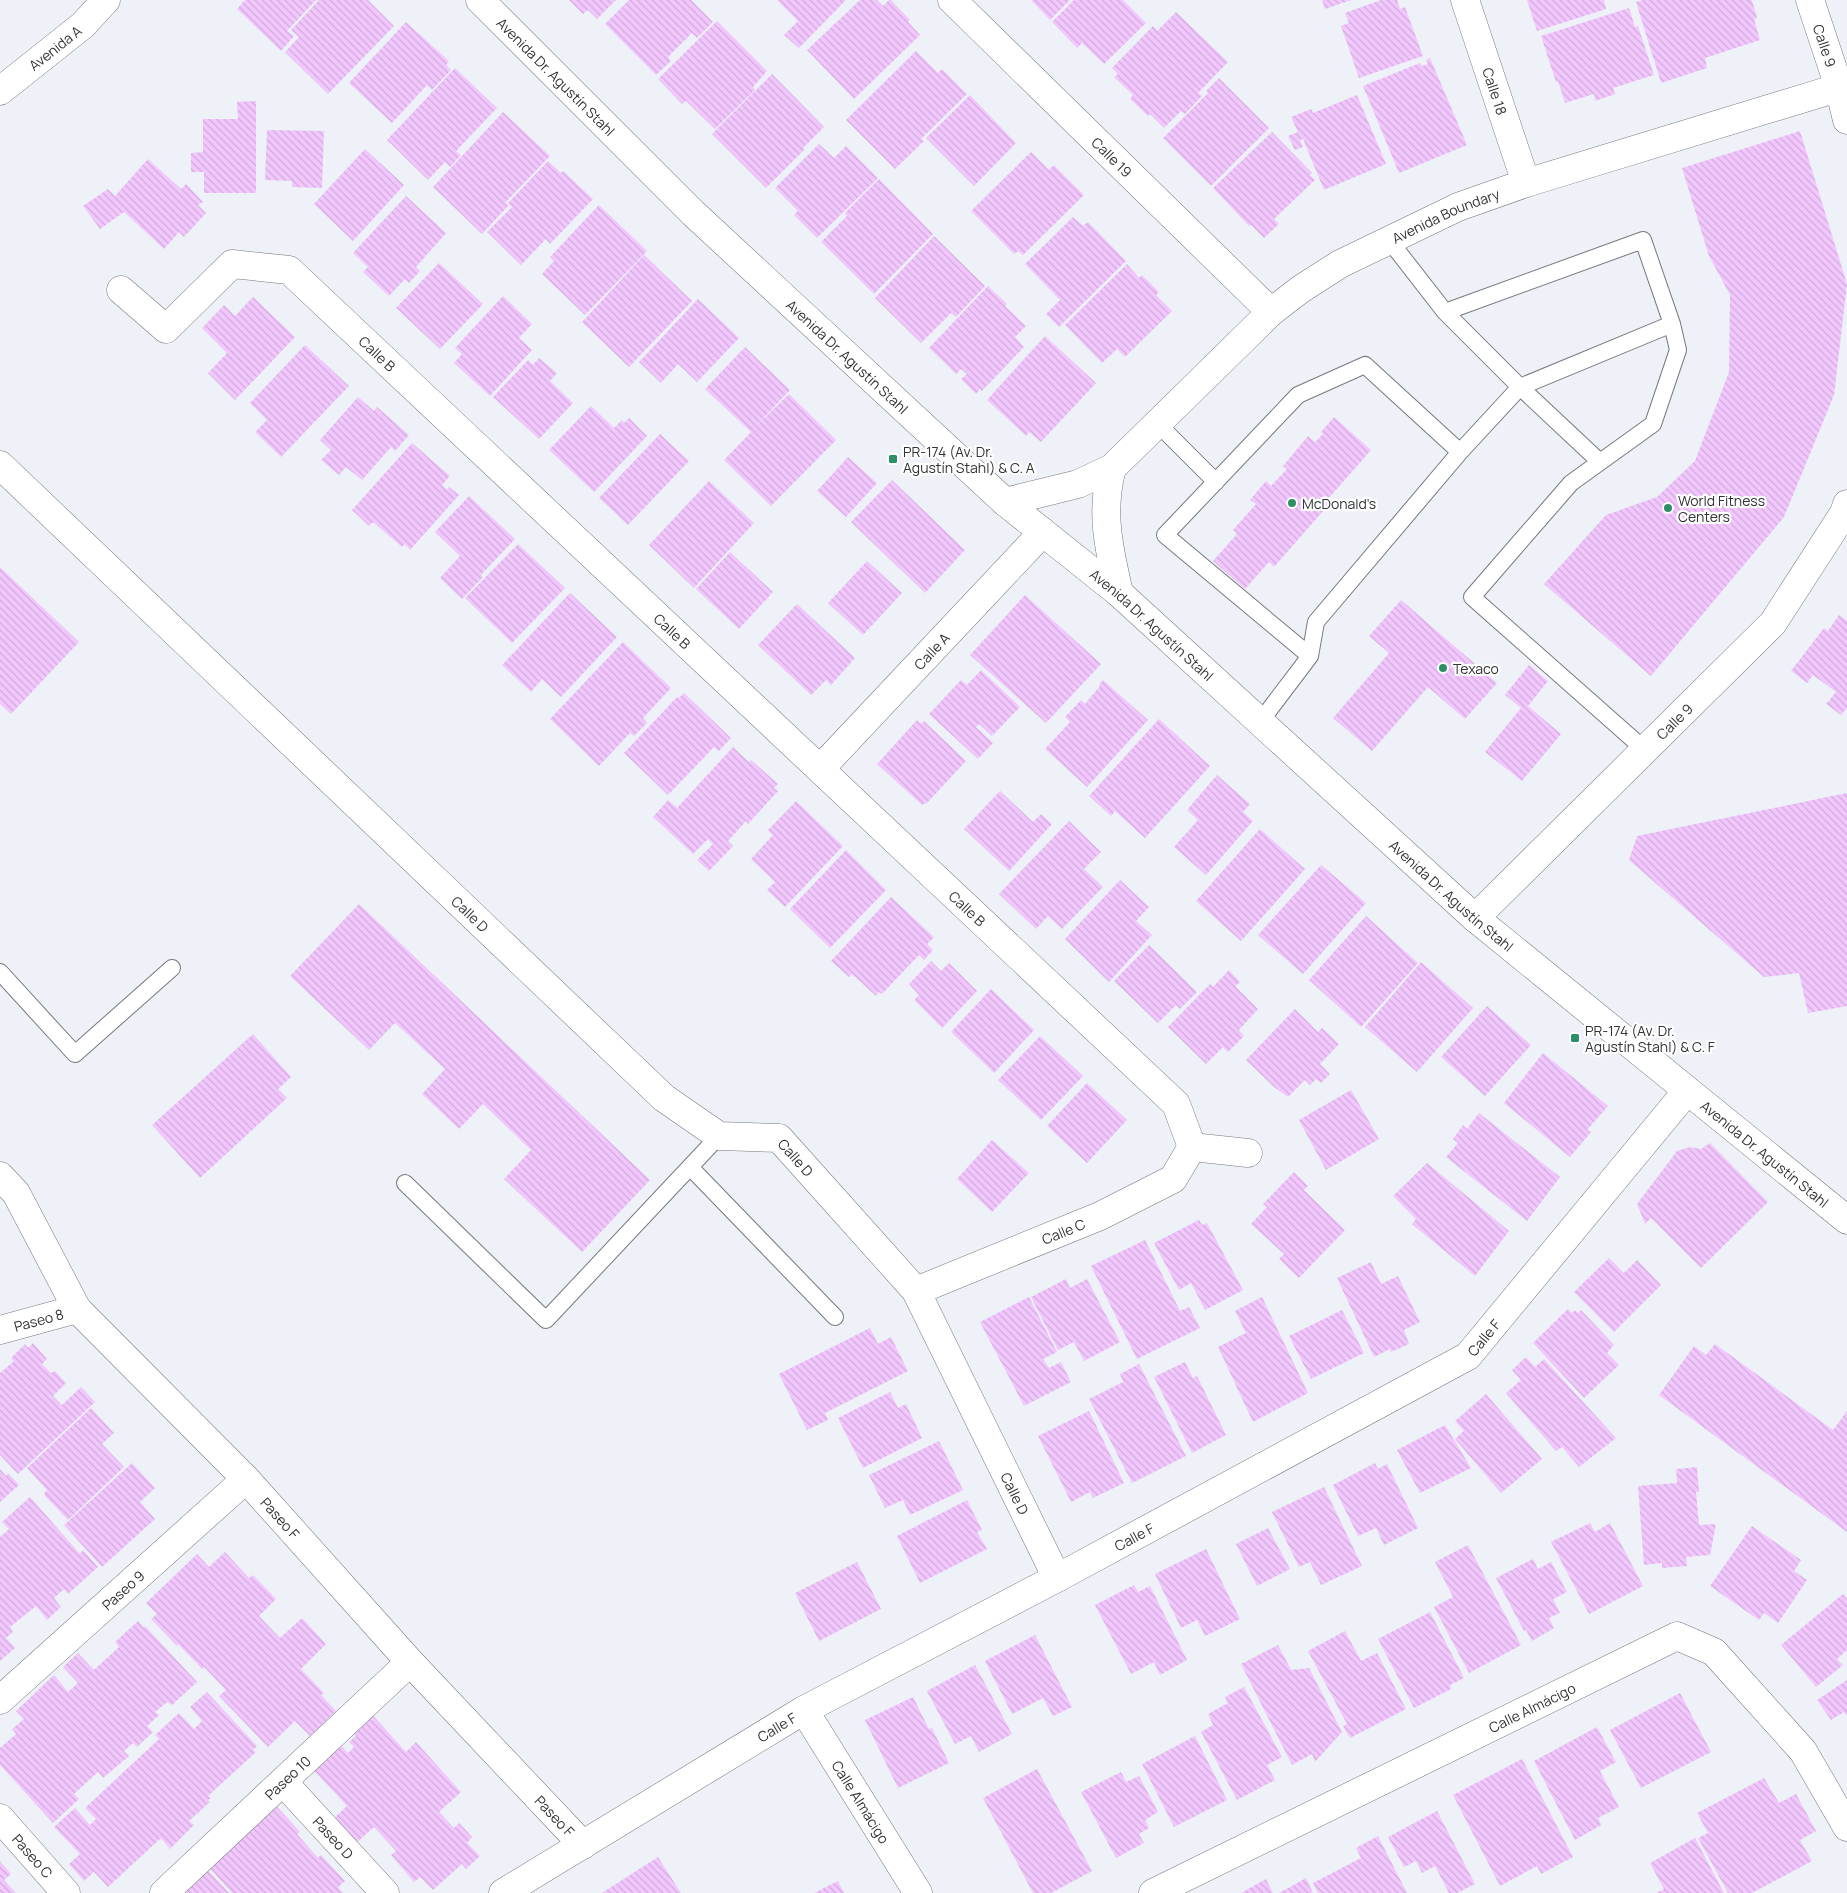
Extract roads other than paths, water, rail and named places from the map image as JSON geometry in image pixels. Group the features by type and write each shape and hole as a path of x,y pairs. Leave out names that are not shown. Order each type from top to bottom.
{"main road":[{"name":"Avenida A","path":"0,91 83,25 106,0"},
{"name":"Avenida Dr. Agustín Stahl","path":"480,0 693,213 1006,502 1119,593 1475,918 1847,1220"},
{"name":"Calle 19","path":"952,0 1271,312"},
{"name":"Calle 18","path":"1465,0 1526,183"},
{"name":"Calle 9","path":"1810,0 1843,86 1847,120"},
{"name":"Avenida Boundary","path":"1006,502 1078,484 1112,468 1271,312 1301,289 1340,264 1458,207 1526,183 1843,86"},
{"name":"Calle B","path":"121,290 166,329 232,264 289,270 821,768 1176,1104 1192,1147"},
{"name":"Calle D","path":"0,465 664,1098 719,1136 779,1138 916,1292 1057,1578"},
{"path":"1112,468 1107,488 1106,520 1108,541 1119,593"},
{"name":"Calle 9","path":"1475,918 1773,623 1846,511"},
{"name":"Calle A","path":"821,768 1043,532"},
{"name":"Calle F","path":"504,1893 804,1710 1057,1578 1468,1356 1687,1091"},
{"path":"1192,1147 1248,1153"},
{"name":"Calle C","path":"916,1292 1100,1216 1172,1179 1192,1147"},
{"name":"Paseo F","path":"0,1176 16,1193 78,1309 246,1480 410,1662 583,1845"},
{"name":"Paseo 8","path":"0,1330 78,1309"},
{"name":"Paseo 9","path":"0,1700 246,1480"},
{"name":"Calle Almácigo","path":"1153,1893 1677,1636 1714,1652 1803,1751 1847,1827"},
{"name":"Paseo 10","path":"164,1893 410,1662"},
{"name":"Calle Almácigo","path":"804,1710 918,1893"},
{"name":"Paseo D","path":"283,1782 385,1893"},
{"name":"Paseo C","path":"0,1818 66,1893"}],"lane":[{"path":"1389,240 1445,312 1520,387 1600,462"},
{"path":"1445,312 1643,240 1672,324 1678,350 1653,424 1571,483 1472,597 1645,750"},
{"path":"1260,722 1310,656 1316,622 1460,452 1520,387 1672,324"},
{"path":"1310,656 1165,535 1298,395 1365,365 1460,452"},
{"path":"1157,423 1216,482"},
{"path":"0,972 75,1054 172,968"},
{"path":"404,1183 546,1320 719,1136"},
{"path":"690,1166 835,1317"}],"place":[{"name":"PR-174 (Av. Dr. Agustín Stahl) & C. A","path":"893,459"},
{"name":"McDonald's","path":"1292,503"},
{"name":"World Fitness Centers","path":"1668,508"},
{"name":"Texaco","path":"1443,668"},
{"name":"PR-174 (Av. Dr. Agustín Stahl) & C. F","path":"1575,1038"}]}
